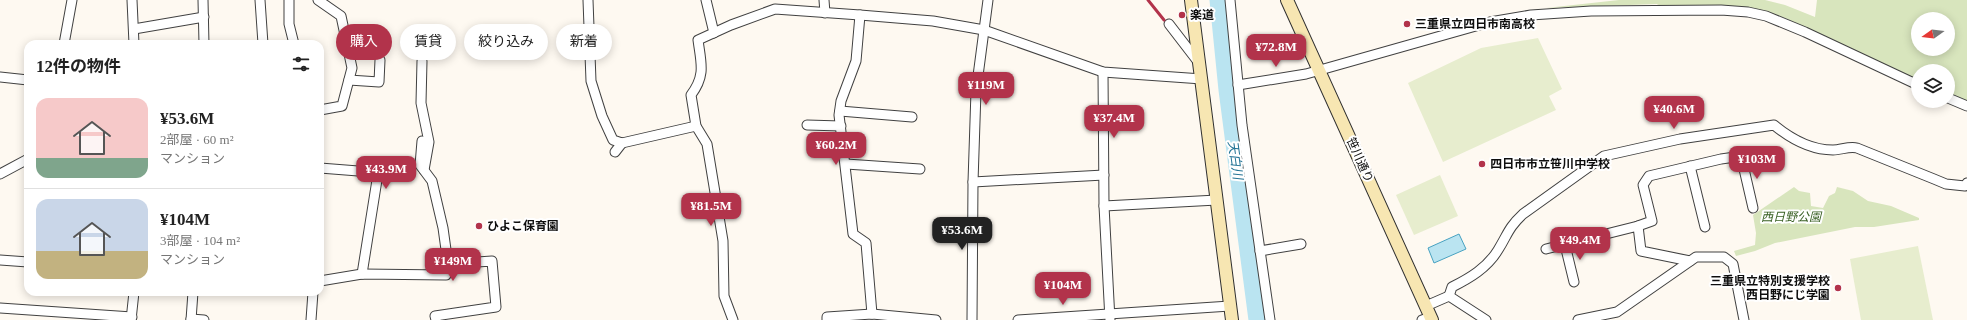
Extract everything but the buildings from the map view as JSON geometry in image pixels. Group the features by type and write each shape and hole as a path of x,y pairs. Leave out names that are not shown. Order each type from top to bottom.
{"street":[{"path":"65,40 72,0"},
{"path":"132,0 134,40"},
{"path":"203,0 204,40"},
{"path":"260,0 263,40"},
{"path":"289,0 290,24 293,40"},
{"path":"318,0 341,16 352,68 342,106 324,109"},
{"path":"588,0 591,81 602,116 613,140 622,143 696,126"},
{"path":"706,0 714,33"},
{"path":"824,0 825,13"},
{"path":"972,320 973,182 976,91 988,0"},
{"path":"1191,0 1232,320"},
{"path":"1230,0 1238,86 1270,320"},
{"name":"笹川通り","path":"1287,0 1428,316"},
{"path":"733,320 724,296 723,241 708,151 706,144 696,126 691,95 702,76 698,40 775,9 860,15 933,21 984,30 1103,72 1202,79"},
{"path":"1238,86 1306,74 1319,69 1490,22 1531,15 1591,11 1721,10 1748,12 1783,22 1911,82"},
{"path":"860,15 856,61 841,102 840,111 853,234 866,243 872,314"},
{"path":"134,29 204,17"},
{"path":"1169,24 1200,64"},
{"path":"349,80 379,82 380,60"},
{"path":"422,62 420,103 429,142 424,170"},
{"path":"1103,72 1104,206 1109,317"},
{"path":"0,77 24,80"},
{"path":"1955,101 1967,106"},
{"path":"840,111 912,117"},
{"path":"807,125 841,126"},
{"path":"1428,316 1449,296 1452,287 1475,275 1498,251 1512,224 1523,214 1604,156 1647,145 1774,125 1789,137 1803,144 1833,150 1851,147 1857,148 1946,184 1965,186 1967,183"},
{"path":"324,280 362,274 446,275 448,264 443,228 432,181 419,161 422,141"},
{"path":"615,152 622,143"},
{"path":"1546,249 1638,226 1652,221 1644,185 1649,176 1690,166 1764,153"},
{"path":"1741,156 1753,208"},
{"path":"0,174 24,162"},
{"path":"846,164 920,170"},
{"path":"1690,166 1705,227"},
{"path":"324,168 371,172 376,176 377,180 362,274"},
{"path":"973,182 1104,175"},
{"path":"1104,206 1217,200"},
{"path":"1638,226 1642,251 1690,261"},
{"path":"1260,252 1301,244"},
{"path":"1565,245 1574,282"},
{"path":"1578,320 1614,316 1696,257 1724,256 1733,264 1744,320"},
{"path":"0,260 24,262"},
{"path":"436,320 435,316 496,307 492,262 448,264"},
{"path":"0,308 34,315 132,319 134,296"},
{"path":"193,296 191,320 204,320"},
{"path":"311,320 313,296"},
{"path":"1449,296 1486,320"},
{"path":"1018,320 1109,317 1230,306"},
{"path":"827,320 827,317 872,314 933,320"}],"green space":[{"path":"1619,0 1765,0 1785,5 1815,17 1817,0 1967,0 1967,102 1955,97 1955,64 1911,64 1911,78 1785,18 1750,8 1725,6 1661,8 1657,4 1546,8"},
{"path":"1538,38 1562,89 1549,96 1556,110 1443,162 1408,83 1481,48"},
{"path":"1440,175 1458,216 1414,235 1396,195"},
{"name":"西日野公園","path":"1794,187 1799,191 1810,193 1811,206 1823,208 1829,196 1835,193 1837,187 1853,191 1868,201 1891,206 1919,218 1919,220 1874,227 1855,227 1775,243 1755,251 1736,256 1734,251 1755,245 1756,233 1753,215"},
{"path":"1918,246 1933,320 1861,320 1850,259"}],"water":[{"path":"1459,234 1466,249 1434,263 1428,248"}],"waterway":[{"name":"天白川","path":"1218,0 1227,90 1257,320"}],"railway":[{"path":"1148,0 1164,20"}],"place":[{"name":"楽道","path":"1182,15"},
{"name":"三重県立四日市南高校","path":"1407,24"},
{"name":"四日市市立笹川中学校","path":"1482,164"},
{"name":"ひよこ保育園","path":"479,226"},
{"name":"三重県立特別支援学校 西日野にじ学園","path":"1838,288"}]}
